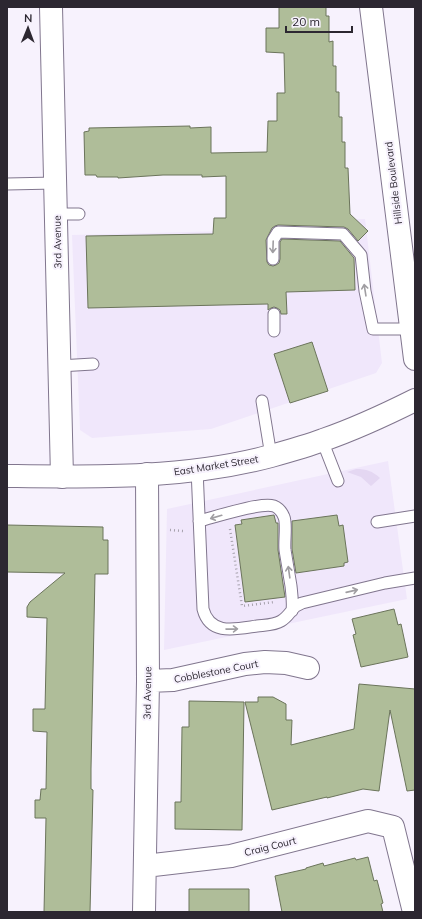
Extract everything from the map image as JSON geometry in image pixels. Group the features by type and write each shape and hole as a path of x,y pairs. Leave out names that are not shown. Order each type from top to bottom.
{"street":[{"name":"3rd Avenue","path":"51,7 62,477"},
{"name":"Hillside Boulevard","path":"371,7 415,359"},
{"name":"East Market Street","path":"7,476 112,476 147,474 219,466 271,456 322,440 352,429 415,400"},
{"name":"3rd Avenue","path":"144,912 148,681 147,474"},
{"name":"Cobblestone Court","path":"148,681 173,680 245,664 265,662 286,663 308,668"},
{"name":"Craig Court","path":"145,866 231,856 368,821 393,827 414,912"}],"lane":[{"path":"7,184 55,184"},
{"path":"56,214 79,214"},
{"path":"273,259 273,240 278,232 343,234 361,255 365,291 373,329 411,329"},
{"path":"274,314 274,331"},
{"path":"59,366 94,364"},
{"path":"262,401 271,456"},
{"path":"322,440 338,481"},
{"path":"197,469 203,609 205,616 214,626 228,629 275,623 288,616 296,606 302,603 385,583 415,578"},
{"path":"199,522 242,509 267,505 274,506 279,509 285,518 285,549 293,600 292,611"},
{"path":"377,522 415,516"}],"shaded area":[{"path":"365,219 382,363 376,373 211,429 92,438 80,430 72,235 265,230 264,222"},
{"path":"388,461 407,599 164,650 167,509"},
{"path":"356,469 369,471 380,478 371,486 361,477 347,472"}],"building":[{"path":"279,7 326,7 326,16 329,16 329,42 333,41 333,66 336,66 336,92 339,92 339,117 342,117 342,142 345,142 345,168 348,168 350,214 368,231 358,241 348,229 344,227 278,225 272,228 266,240 267,262 269,265 273,266 279,263 280,242 282,239 340,241 354,258 355,290 286,292 287,314 281,314 280,310 274,307 268,310 268,304 88,308 86,236 213,234 214,218 226,218 226,176 202,177 202,175 163,175 118,178 85,175 84,132 89,131 89,128 211,127 211,153 267,152 268,121 277,121 277,93 285,93 284,53 266,52 266,28 279,28"},
{"path":"312,342 328,391 290,403 274,354"},
{"path":"274,515 276,523 278,523 278,550 285,597 245,602 235,525 242,524 241,520"},
{"path":"337,515 339,526 343,525 348,562 344,563 344,566 296,573 292,549 292,521"},
{"path":"7,525 103,527 103,540 108,540 108,574 95,574 90,912 44,912 46,818 35,818 35,800 40,800 41,789 46,789 47,732 33,731 33,709 45,709 47,618 27,617 27,607 30,602 65,573 7,572"},
{"path":"394,609 398,625 401,624 408,657 361,667 353,635 356,634 352,619"},
{"path":"359,684 415,689 415,790 407,791 390,710 379,791 363,789 272,810 245,702 258,702 258,697 273,697 286,704 286,720 292,720 291,745 354,729"},
{"path":"189,701 244,702 242,830 175,829 175,802 181,802 182,727 189,727"},
{"path":"368,857 374,881 377,880 383,903 381,904 383,912 282,912 275,876 306,869 323,863 324,866 355,858 356,860"},
{"path":"189,889 249,889 249,912 189,912"}]}
